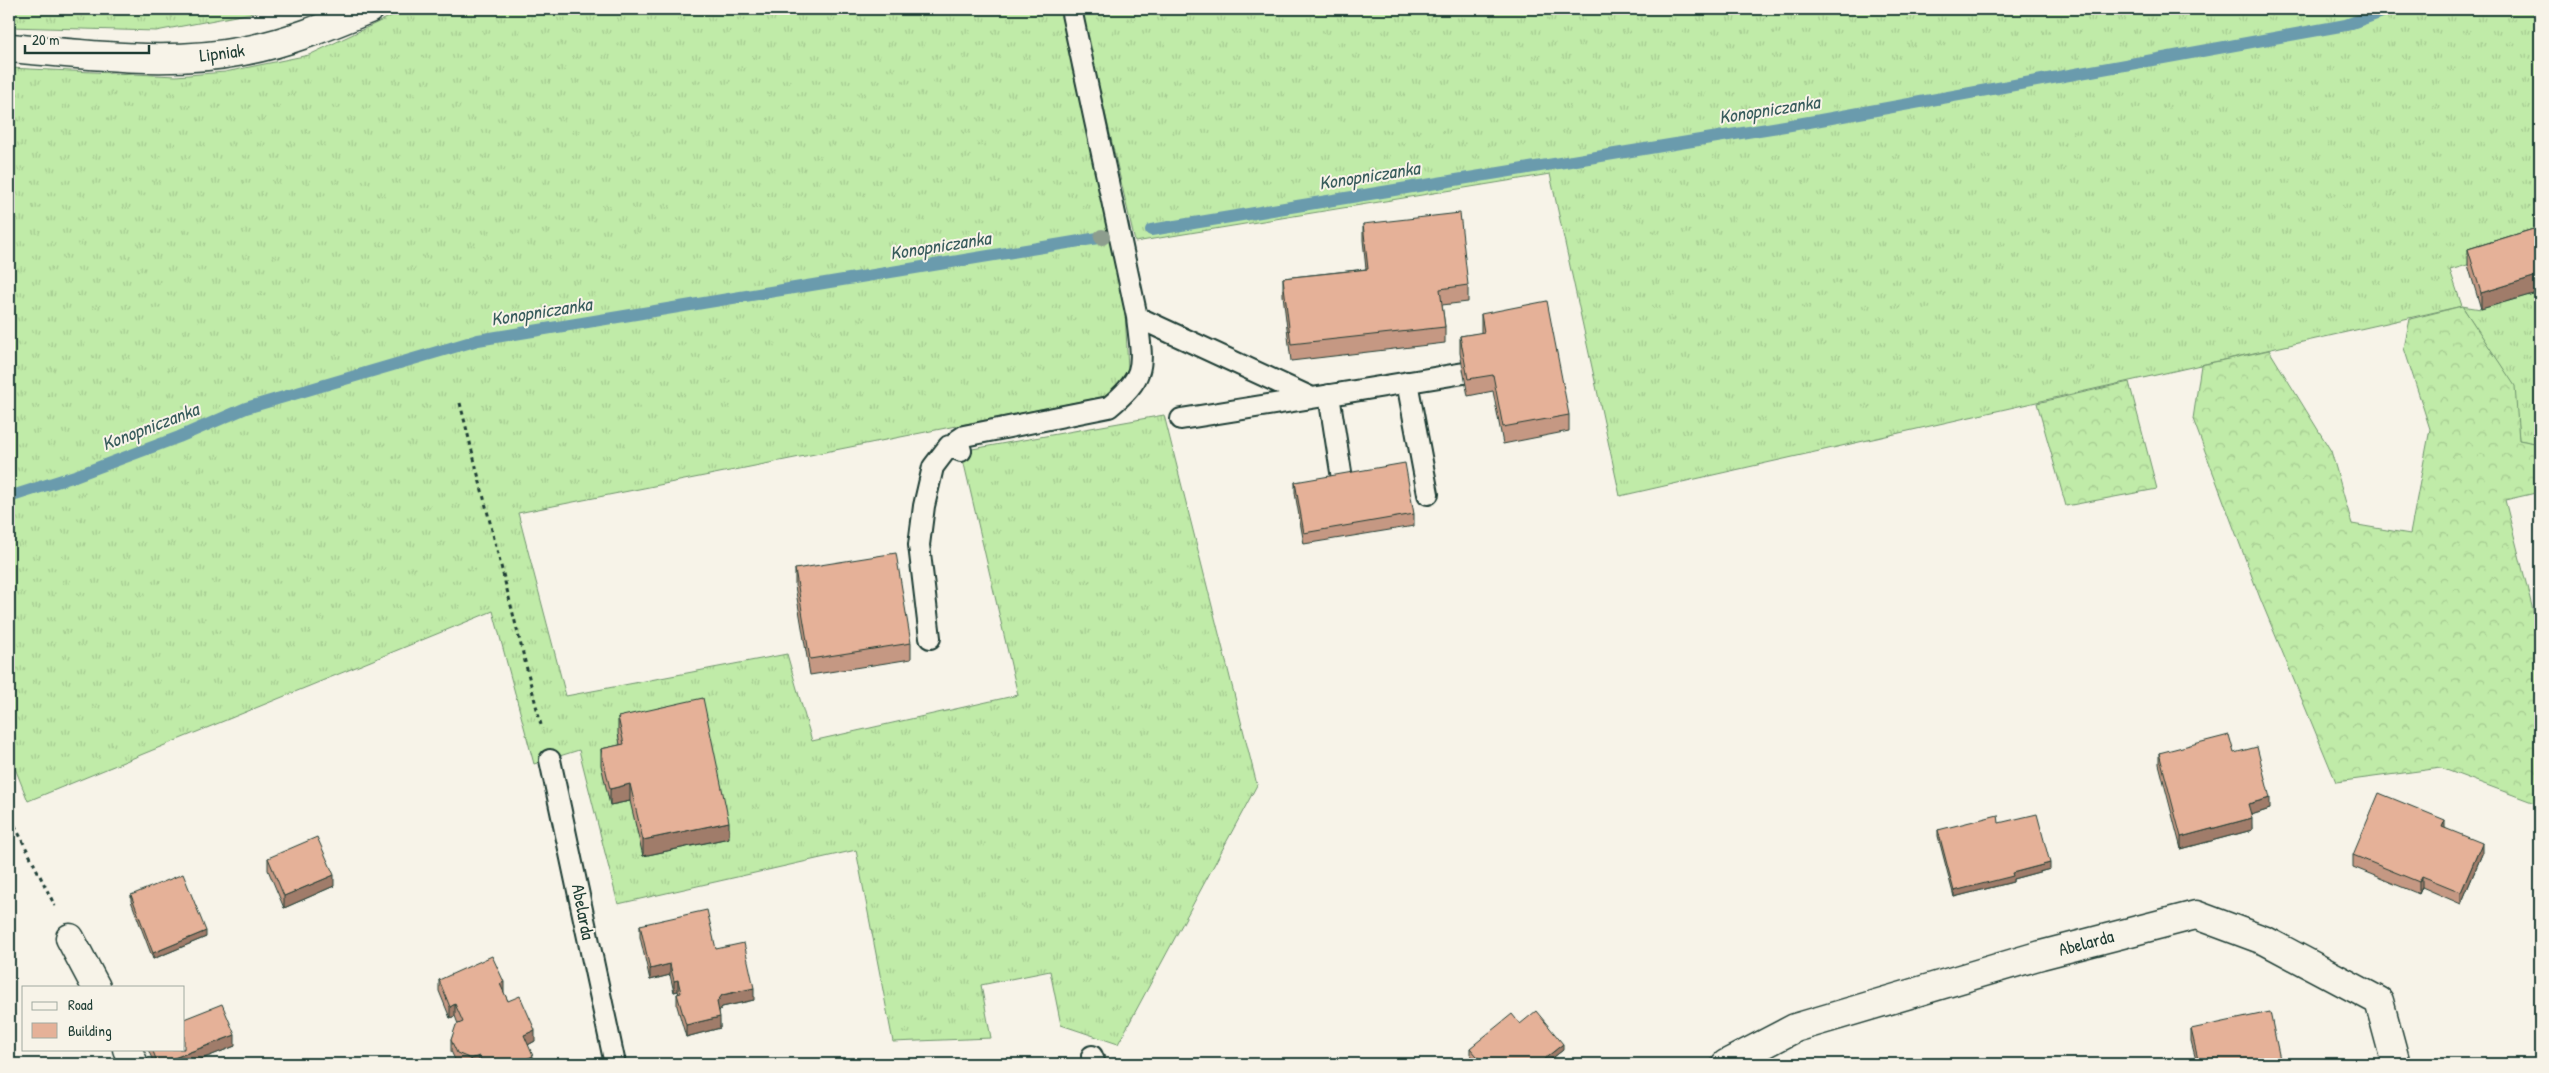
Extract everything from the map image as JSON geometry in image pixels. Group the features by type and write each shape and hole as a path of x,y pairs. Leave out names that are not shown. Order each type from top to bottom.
{"street":[{"name":"Lipniak","path":"9,48 170,59 234,52 306,35 369,9"},
{"name":"Abelarda","path":"1726,1064 1795,1028 2041,955 2196,915 2266,941 2379,1001 2396,1064"},
{"path":"70,938 95,986"},
{"path":"127,1050 134,1064"}],"lane":[{"path":"930,638 919,545 924,506 933,467 949,446 961,451 958,440 964,436 1109,407 1128,391 1142,366 1137,317 1071,9"},
{"path":"1137,317 1321,396"},
{"path":"1181,419 1464,373"},
{"path":"1407,382 1428,494"},
{"path":"1321,396 1344,485"},
{"name":"Abelarda","path":"550,760 614,1064"}],"path":[{"path":"460,403 550,760"},
{"path":"9,827 14,824 70,938"}],"green space":[{"path":"9,9 273,9 156,31 9,27"},
{"path":"406,9 1060,9 1125,311 1128,369 1112,395 518,513 566,696 787,654 812,741 1018,695 961,451 1164,415 1257,785 1118,1044 1061,1025 1050,971 981,985 991,1038 893,1042 856,850 618,904 579,750 534,764 493,611 28,801 9,753 9,68 176,76 225,72 309,55"},
{"path":"1081,9 2540,9 2540,244 2450,270 2462,306 1620,496 1550,174 1135,242"},
{"path":"2540,292 2540,444 2519,440 2514,386 2462,306 2481,309"},
{"path":"2462,306 2515,386 2519,440 2540,444 2540,492 2505,500 2540,638 2540,805 2441,768 2336,782 2260,598 2193,419 2201,365 2269,350 2331,451 2352,524 2410,534 2430,429 2404,348 2410,319"},
{"path":"2129,382 2157,489 2066,506 2037,403"}],"building":[{"path":"1460,213 1468,285 1440,289 1445,327 1291,344 1283,278 1368,269 1363,224"},
{"path":"2540,227 2540,275 2481,293 2468,249"},
{"path":"1547,301 1569,415 1503,427 1493,375 1468,379 1460,336 1484,332 1481,314"},
{"path":"1405,463 1414,514 1304,533 1295,482"},
{"path":"896,553 911,643 810,659 795,569"},
{"path":"703,698 729,822 643,840 630,784 610,789 601,749 624,744 618,717"},
{"path":"2229,735 2234,753 2257,747 2270,798 2248,804 2252,818 2181,837 2159,753"},
{"path":"2379,793 2445,820 2442,827 2482,843 2461,892 2422,876 2419,882 2353,855"},
{"path":"2037,814 2050,863 2012,873 2013,876 1954,891 1938,830 1998,815 1999,823"},
{"path":"317,837 334,875 284,896 268,858"},
{"path":"183,874 206,931 153,953 131,895"},
{"path":"707,910 716,949 744,943 754,988 722,995 717,1002 720,1017 686,1025 677,994 681,993 678,980 674,981 670,964 650,969 640,925"},
{"path":"492,956 504,982 500,984 508,1001 520,996 535,1030 524,1035 533,1056 514,1064 483,1064 479,1056 471,1059 457,1053 451,1040 456,1025 463,1022 455,1004 450,1007 439,980"},
{"path":"222,1004 235,1035 158,1064 152,1050 185,1050 185,1019"},
{"path":"1536,1011 1563,1044 1538,1064 1482,1064 1470,1048 1512,1014 1520,1024"},
{"path":"2270,1012 2281,1064 2199,1064 2191,1029"}],"waterway":[{"name":"Konopniczanka","path":"1151,230 1815,121 2346,25 2390,9"},
{"name":"Konopniczanka","path":"9,497 75,476 179,437 246,408 478,340 1098,238"}]}
